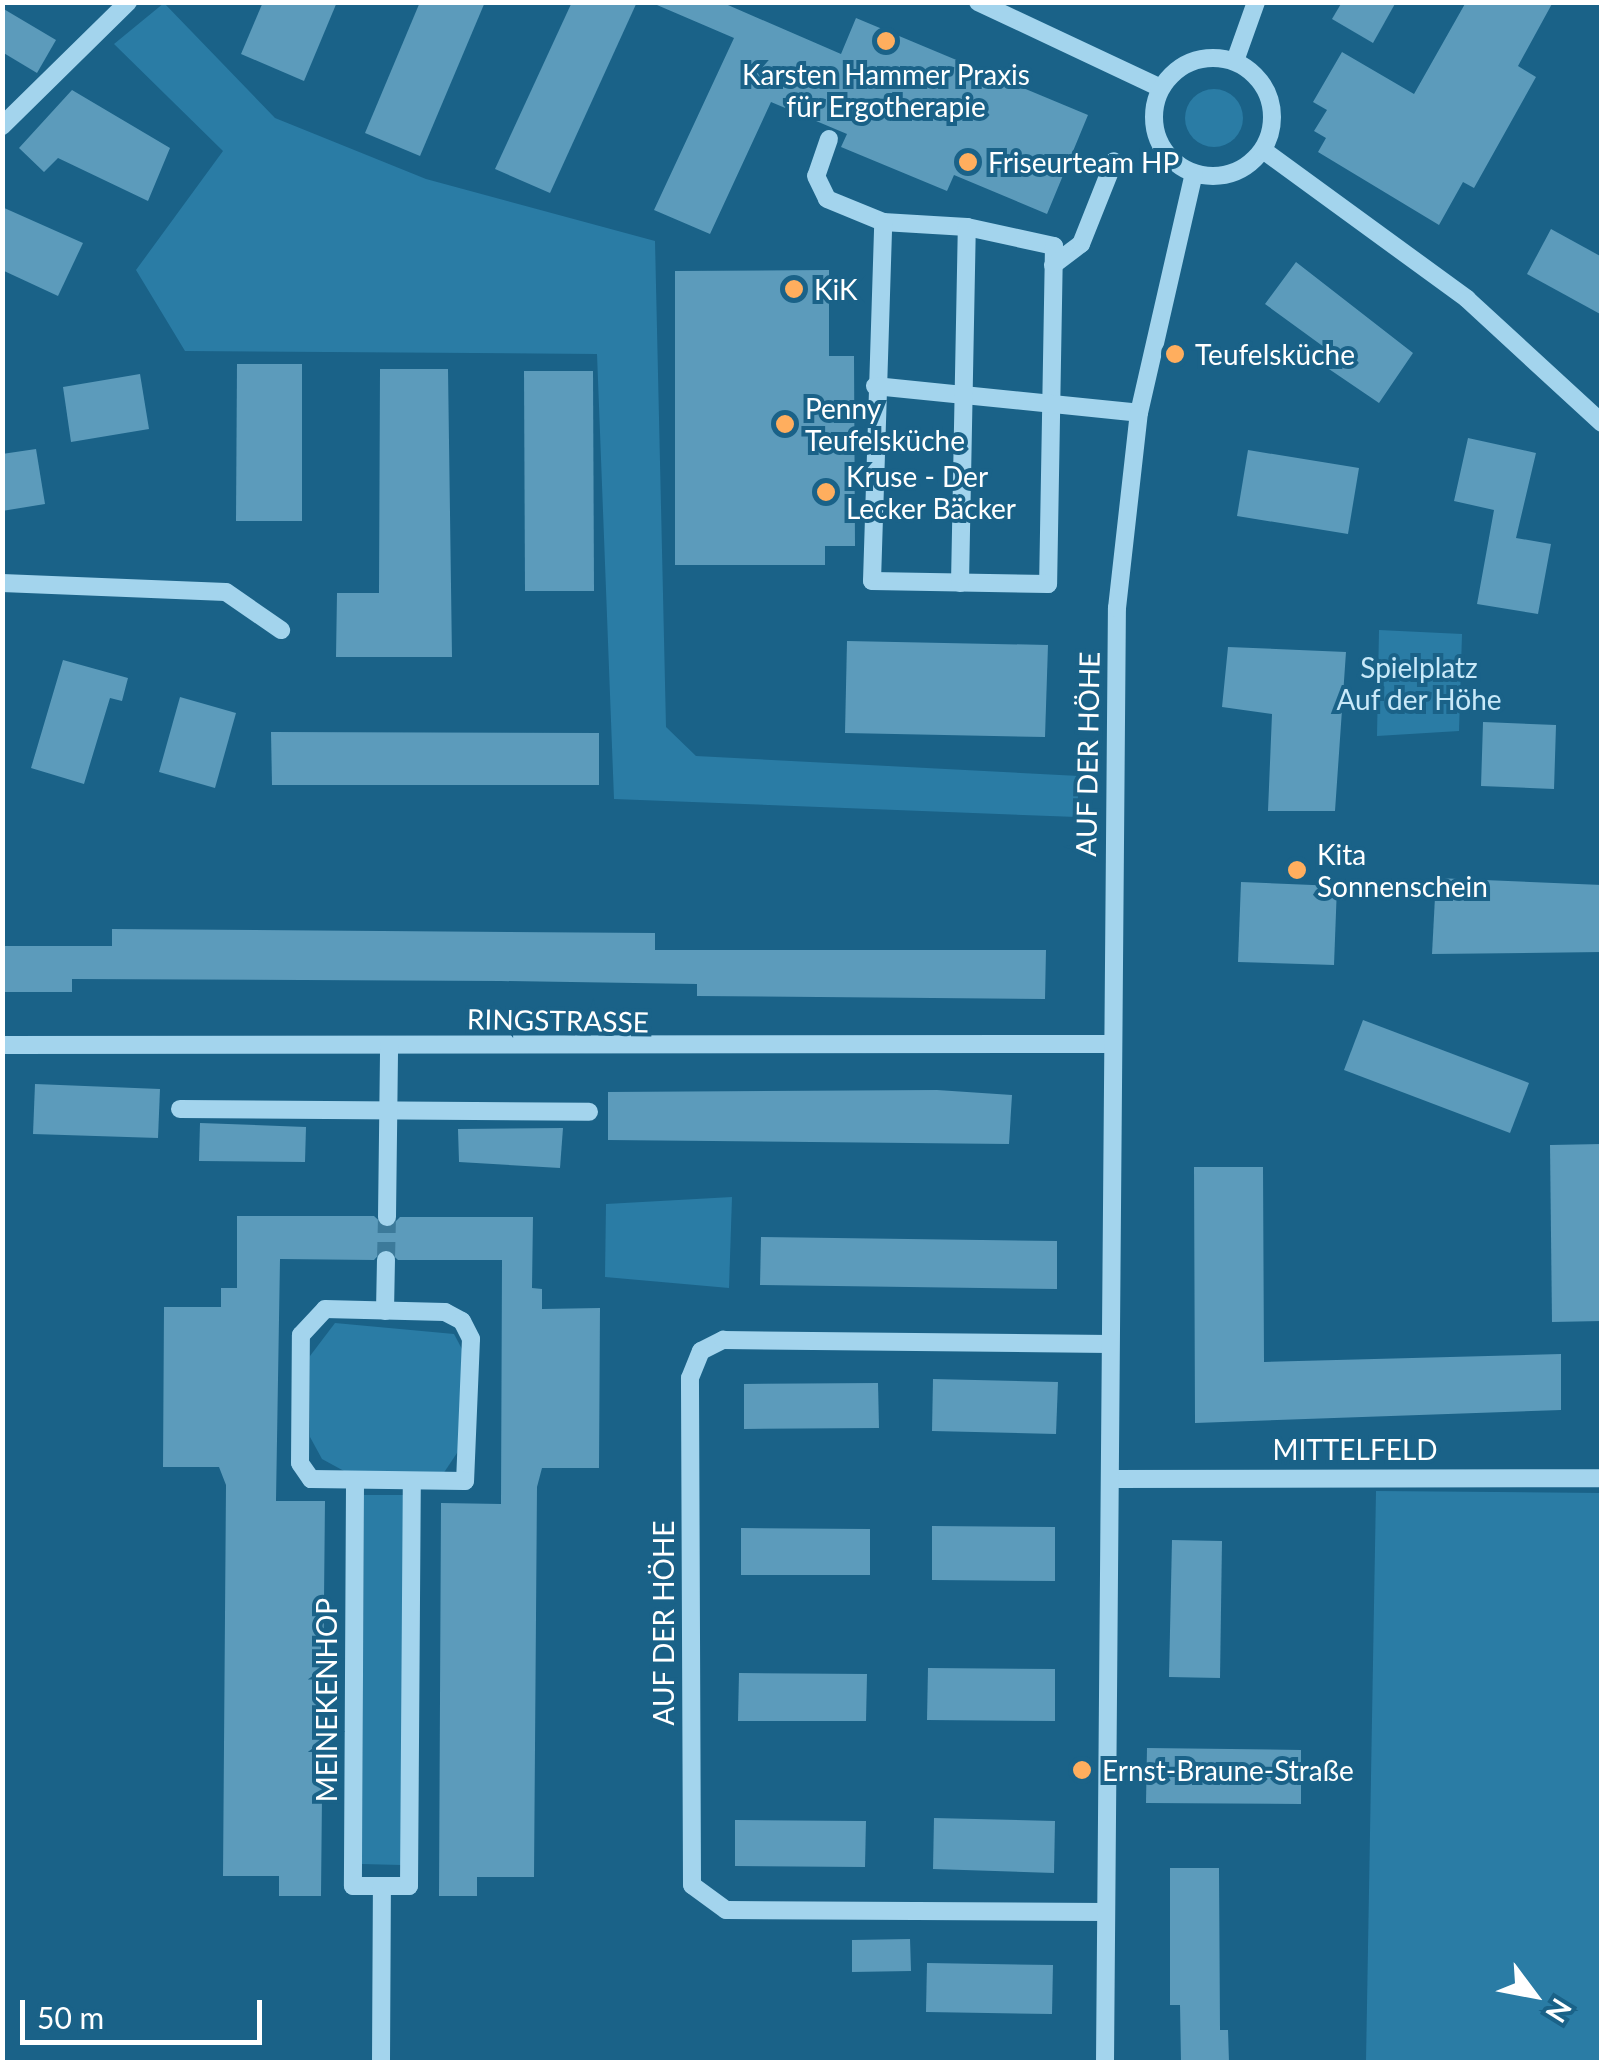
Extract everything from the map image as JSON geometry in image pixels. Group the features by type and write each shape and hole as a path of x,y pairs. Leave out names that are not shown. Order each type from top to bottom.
{"street":[{"path":"2,126 128,2"},
{"path":"978,2 1161,88"},
{"path":"1235,61 1256,2"},
{"path":"1193,61 1235,61 1270,99 1263,150 1233,173 1194,173 1158,139 1161,88 1193,61"},
{"path":"828,140 816,176 827,199 883,222 967,227 1046,240 1054,265 1048,584 872,582 883,222"},
{"path":"1263,150 1467,299 1602,423"},
{"path":"1054,265 1081,244 1114,161"},
{"name":"AUF DER HÖHE","path":"1105,2062 1114,691 1140,413 1194,173"},
{"path":"960,583 967,227"},
{"path":"875,386 1051,400 1140,413"},
{"path":"2,583 226,592 281,630"},
{"name":"RINGSTRASSE","path":"2,1045 1112,1044"},
{"path":"387,1217 389,1045"},
{"path":"180,1109 589,1112"},
{"path":"386,1260 386,1311"},
{"path":"325,1308 386,1311 445,1312 471,1339 472,1468 456,1486 356,1485 311,1479 300,1463 300,1335 325,1308"},
{"name":"AUF DER HÖHE","path":"1106,1912 726,1910 692,1885 690,1378 701,1351 724,1340 1110,1344"},
{"name":"MITTELFELD","path":"1110,1479 1602,1478"},
{"name":"MEINEKENHOP","path":"356,1485 352,1886 382,1886"},
{"path":"381,2062 382,1886 409,1886 412,1486"}],"green space":[{"path":"164,3 275,118 426,179 655,241 666,727 696,756 1079,776 1077,817 614,799 597,354 185,351 136,270 223,151 114,44"},
{"path":"1214,89 1234,98 1243,118 1234,138 1214,147 1194,138 1185,118 1194,98"},
{"name":"Spielplatz Auf der Höhe","path":"1379,630 1462,634 1459,731 1377,736"},
{"path":"732,1197 729,1288 605,1277 606,1204"},
{"path":"335,1323 454,1334 463,1351 463,1444 443,1474 344,1471 322,1459 310,1437 310,1356"},
{"path":"1376,1491 1601,1493 1601,2062 1366,2062"},
{"path":"364,1495 405,1495 401,1865 362,1864"}],"building":[{"path":"263,2 337,2 304,81 241,54"},
{"path":"420,2 485,2 420,156 365,133"},
{"path":"572,2 637,2 550,193 495,169"},
{"path":"650,2 721,2 841,54 856,18 1088,115 1047,214 954,175 947,191 841,147 847,134 771,102 710,234 654,210 734,38"},
{"path":"1342,2 1396,2 1373,43 1332,19"},
{"path":"1466,2 1553,2 1518,66 1536,77 1474,188 1463,182 1439,225 1318,152 1326,138 1314,131 1327,110 1313,102 1342,52 1414,94"},
{"path":"2,8 56,40 37,73 2,52"},
{"path":"72,90 170,148 148,201 58,158 44,172 19,148"},
{"path":"2,207 83,243 58,296 2,270"},
{"path":"1551,229 1602,257 1602,315 1527,274"},
{"path":"1296,262 1413,353 1379,403 1326,367 1335,355 1265,304"},
{"path":"829,270 829,356 854,356 855,546 825,546 825,565 675,565 675,271"},
{"path":"237,364 302,364 302,521 236,521"},
{"path":"380,369 448,369 452,657 336,657 337,593 379,593"},
{"path":"524,371 593,371 594,591 525,591"},
{"path":"140,374 149,429 71,442 63,387"},
{"path":"1468,438 1536,453 1516,538 1551,544 1538,614 1477,604 1494,510 1454,501"},
{"path":"36,449 45,504 2,511 2,454"},
{"path":"1248,450 1359,468 1348,534 1237,516"},
{"path":"847,641 1048,645 1045,737 845,733"},
{"path":"1228,647 1346,652 1335,811 1268,811 1272,714 1222,707"},
{"path":"63,660 128,678 122,701 110,698 84,784 31,768"},
{"path":"180,697 236,713 215,788 159,772"},
{"path":"1483,722 1556,725 1554,789 1481,786"},
{"path":"271,732 599,733 599,785 272,785"},
{"path":"1436,878 1602,885 1602,952 1432,954"},
{"name":"Kita Sonnenschein","path":"1241,882 1337,886 1334,965 1238,962"},
{"path":"112,929 655,933 655,950 1046,950 1045,999 697,996 697,984 501,981 72,979 72,992 2,992 2,946 112,946"},
{"path":"1363,1020 1529,1083 1510,1133 1344,1070"},
{"path":"35,1084 160,1089 158,1138 33,1134"},
{"path":"937,1090 1012,1095 1009,1144 608,1140 608,1092"},
{"path":"200,1123 306,1127 305,1162 199,1161"},
{"path":"563,1128 560,1168 459,1162 458,1129"},
{"path":"1602,1144 1602,1321 1552,1322 1550,1145"},
{"path":"1194,1167 1263,1167 1264,1362 1561,1354 1561,1410 1195,1423"},
{"path":"237,1216 374,1216 388,1229 400,1217 533,1217 532,1288 542,1289 542,1309 600,1308 599,1468 542,1468 537,1487 534,1877 477,1877 477,1896 439,1896 441,1503 501,1504 502,1260 398,1260 385,1248 374,1260 280,1259 276,1501 325,1501 321,1896 279,1896 279,1876 223,1876 226,1485 219,1467 163,1467 164,1307 221,1307 221,1288 237,1288"},
{"path":"761,1237 1057,1241 1057,1289 760,1285"},
{"path":"933,1379 1058,1382 1056,1434 932,1431"},
{"path":"878,1383 879,1428 744,1429 744,1384"},
{"path":"932,1526 1055,1527 1055,1581 932,1580"},
{"path":"741,1528 870,1529 870,1575 741,1575"},
{"path":"1172,1540 1222,1541 1220,1678 1169,1677"},
{"path":"928,1668 1055,1669 1055,1721 927,1720"},
{"path":"739,1673 867,1674 866,1721 738,1721"},
{"path":"1147,1748 1301,1750 1301,1804 1146,1803"},
{"path":"934,1818 1055,1821 1054,1873 933,1869"},
{"path":"735,1820 866,1821 865,1867 735,1866"},
{"path":"1170,1868 1219,1868 1220,2030 1228,2030 1229,2062 1181,2062 1180,2005 1170,2005"},
{"path":"910,1939 911,1971 852,1972 852,1940"},
{"path":"927,1963 1053,1965 1052,2014 926,2012"}],"tunnel":[{"path":"386,1260 387,1217"}],"place":[{"name":"Karsten Hammer Praxis für Ergotherapie","path":"886,41"},
{"name":"Friseurteam HP","path":"968,162"},
{"name":"KiK","path":"794,289"},
{"name":"Teufelsküche","path":"1175,354"},
{"name":"Penny Teufelsküche","path":"785,424"},
{"name":"Kruse - Der Lecker Bäcker","path":"826,492"},
{"name":"Kita Sonnenschein","path":"1297,870"},
{"name":"Ernst-Braune-Straße","path":"1082,1770"}]}
